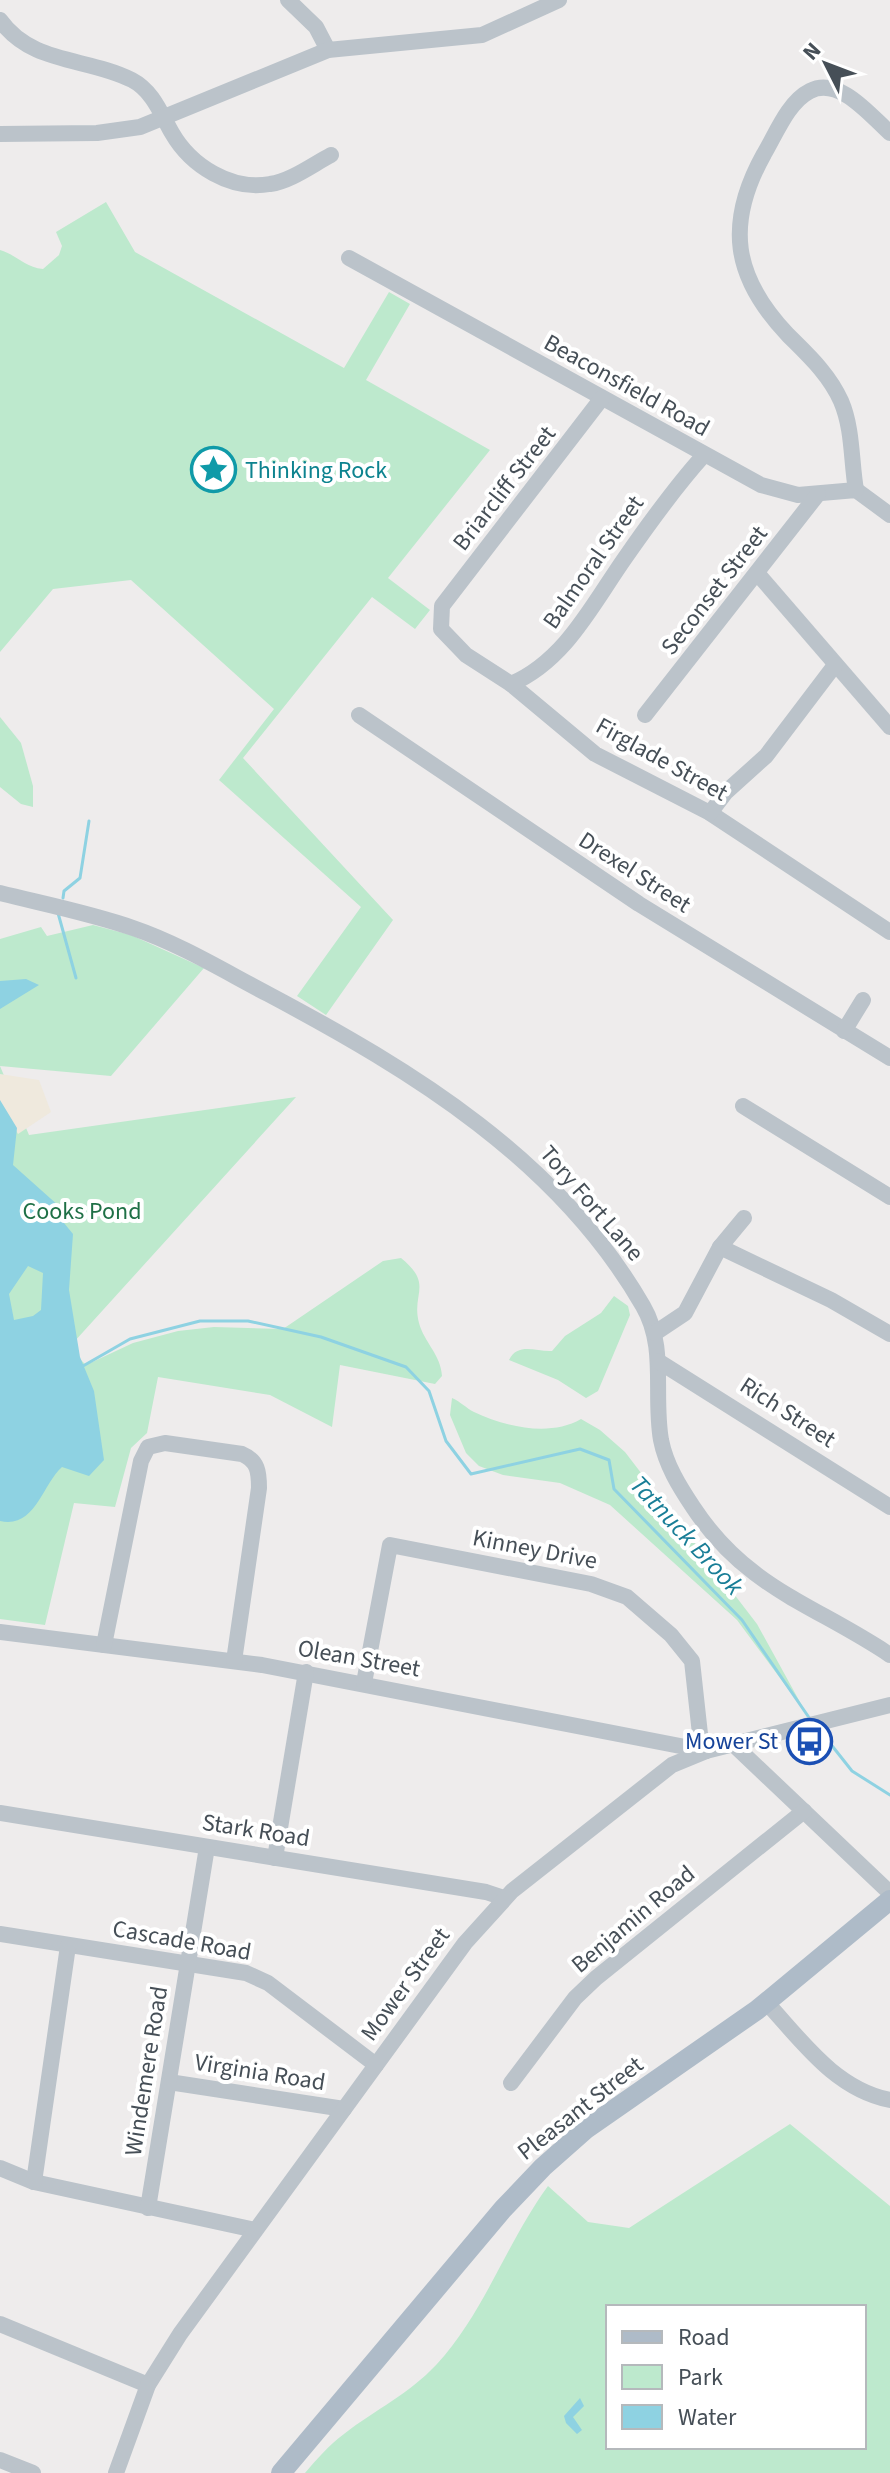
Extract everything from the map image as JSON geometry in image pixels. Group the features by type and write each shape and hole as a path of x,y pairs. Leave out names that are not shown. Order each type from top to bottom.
{"main road":[{"name":"Pleasant Street","path":"281,2473 534,2175 586,2129 766,2002 890,1900"}],"street":[{"path":"288,0 316,27 328,50"},
{"path":"0,134 107,132 165,119 328,50 482,35 559,0"},
{"path":"0,20 11,33 41,52 122,75 140,84 190,156 229,181 272,184 331,155"},
{"path":"890,133 842,92 817,87 805,93 788,114 752,175 738,226 743,262 758,298 772,318 816,362 842,402 852,447 856,490 890,515"},
{"name":"Beaconsfield Road","path":"349,258 761,485 798,495 856,490"},
{"name":"Briarcliff Street","path":"442,606 602,398"},
{"name":"Balmoral Street","path":"511,684 534,674 559,650 673,490 704,455"},
{"name":"Seconset Street","path":"645,715 818,494"},
{"path":"757,573 890,727"},
{"name":"Firglade Street","path":"442,606 441,629 448,639 511,684 595,754 710,813 890,932"},
{"path":"710,813 726,792 766,756 835,665"},
{"name":"Drexel Street","path":"359,715 639,904 890,1058"},
{"name":"Tory Fort Lane","path":"0,893 151,935 356,1043 465,1114 521,1156 568,1205 629,1281 655,1333 658,1424 668,1466 714,1538 735,1560 779,1594 859,1635 890,1655"},
{"path":"844,1031 863,1000"},
{"path":"743,1106 890,1197"},
{"path":"655,1333 685,1313 720,1247 744,1218"},
{"path":"720,1247 831,1300 890,1334"},
{"name":"Rich Street","path":"658,1361 890,1507"},
{"path":"104,1645 142,1457 151,1445 165,1443 242,1454 252,1459 258,1470 259,1488 234,1661"},
{"name":"Kinney Drive","path":"364,1683 390,1545 560,1578 622,1594 679,1644 695,1672 700,1734 706,1751"},
{"name":"Olean Street","path":"0,1632 306,1672 706,1751"},
{"path":"275,1858 306,1672"},
{"name":"Mower Street","path":"116,2473 148,2385 180,2334 471,1935 504,1898 661,1773 706,1751 890,1705"},
{"path":"733,1744 890,1893"},
{"name":"Benjamin Road","path":"511,2083 585,1988 804,1811"},
{"name":"Stark Road","path":"0,1813 504,1898"},
{"name":"Windemere Road","path":"148,2208 207,1847"},
{"name":"Cascade Road","path":"0,1934 258,1977 376,2065"},
{"path":"34,2182 68,1946"},
{"path":"766,2002 844,2082 873,2097 890,2100"},
{"name":"Virginia Road","path":"169,2082 344,2109"},
{"path":"0,2168 34,2182 255,2230"},
{"path":"0,2324 148,2385"},
{"path":"0,2460 33,2473"}],"green space":[{"path":"106,202 135,252 344,368 389,292 410,304 366,380 490,450 388,578 430,610 415,629 372,597 243,758 393,920 326,1015 297,996 361,907 219,780 274,709 131,580 53,589 0,652 0,250 43,269 59,255 62,246 56,232"},
{"path":"0,717 21,743 33,786 33,807 21,804 0,787"},
{"path":"93,925 131,935 204,968 111,1076 0,1066 0,939 41,927 47,936"},
{"name":"Cooks Pond","path":"0,1066 29,1135 296,1097 74,1342 79,1358 86,1365 133,1343 178,1331 214,1327 283,1329 383,1261 401,1258 417,1275 419,1323 439,1362 442,1376 435,1384 340,1365 332,1427 270,1395 158,1377 147,1433 131,1448 115,1507 74,1503 45,1625 0,1619"},
{"path":"614,1296 628,1306 630,1315 598,1391 586,1398 558,1380 509,1360 517,1351 552,1351 565,1336 601,1313"},
{"path":"452,1398 471,1410 514,1426 556,1428 581,1419 600,1430 625,1452 757,1624 806,1713 737,1620 610,1505 560,1483 503,1475 479,1466 466,1453 450,1415"},
{"path":"790,2124 890,2206 890,2473 305,2473 339,2438 426,2375 454,2344 548,2186 588,2222 629,2228"}],"sand":[{"path":"0,1074 39,1080 51,1112 18,1134 0,1102"}],"water":[{"path":"26,979 39,985 0,1009 0,981"},
{"path":"0,1100 17,1128 13,1165 60,1207 64,1223 73,1234 69,1290 80,1357 94,1391 104,1460 89,1476 62,1467 30,1512 12,1522 0,1521","holes":["28,1266 43,1273 41,1310 33,1316 14,1320 9,1294"]},
{"path":"580,2398 584,2406 573,2417 582,2430 577,2434 566,2423 564,2416"}],"waterway":[{"path":"63,898 64,891 80,878 89,821"},
{"path":"58,913 76,978"},
{"name":"Tatnuck Brook","path":"83,1366 130,1339 200,1321 248,1321 321,1337 406,1367 429,1391 446,1441 471,1474 580,1449 609,1460 614,1489 742,1620 810,1719"},
{"name":"Tatnuck Brook","path":"818,1728 852,1771 890,1795"}],"place":[{"name":"Thinking Rock","path":"214,470"},
{"name":"Mower St","path":"809,1741"}]}
